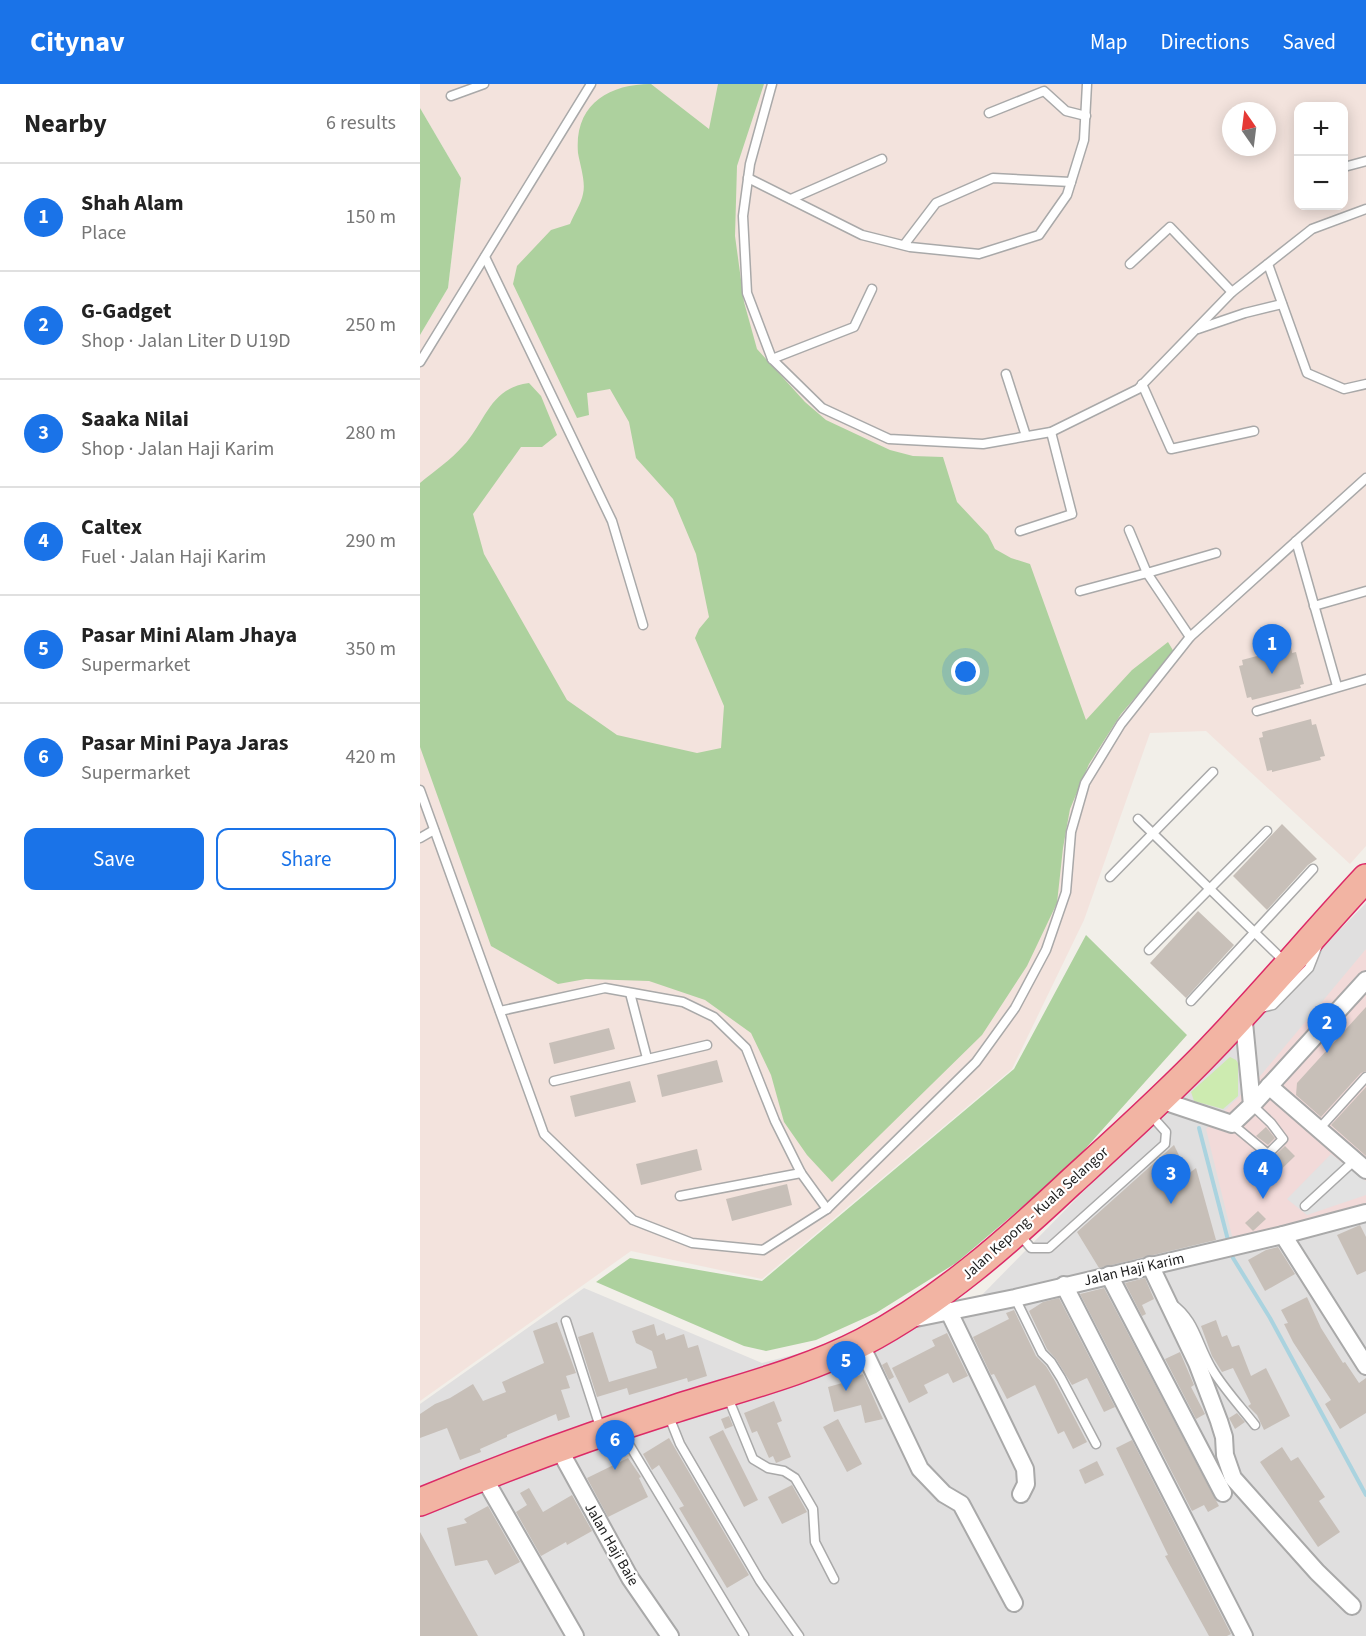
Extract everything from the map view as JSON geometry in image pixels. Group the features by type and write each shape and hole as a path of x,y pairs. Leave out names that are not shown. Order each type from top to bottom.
{"highway":[{"name":"Jalan Kepong - Kuala Selangor","path":"420,1502 483,1476 666,1411 811,1365 860,1343 902,1320 958,1281 1017,1232 1154,1106 1210,1050 1366,879"}],"street":[{"path":"1154,1106 1232,1124 1366,980"},
{"path":"1243,1012 1252,1105"},
{"path":"1269,1086 1361,1165"},
{"name":"Jalan Haji Karim","path":"902,1320 1015,1298 1283,1235 1366,1213"},
{"path":"1283,1235 1366,1366"},
{"path":"1150,1265 1197,1363 1224,1437 1225,1455 1233,1478 1317,1572 1352,1606"},
{"path":"1109,1275 1223,1493"},
{"path":"1064,1285 1244,1636"},
{"path":"949,1312 1025,1469 1026,1484 1021,1494"},
{"path":"860,1343 920,1469 944,1494 961,1504 1014,1603"},
{"name":"Jalan Haji Baie","path":"559,1449 630,1578 670,1636"},
{"path":"483,1476 575,1636"}],"lane":[{"path":"451,96 484,84"},
{"path":"420,362 591,84"},
{"path":"772,84 748,178 744,216 747,293 772,358 822,408 890,439 982,444 1051,432 1138,389 1232,292 1312,228 1366,209"},
{"path":"748,178 862,235 904,245 979,254 1039,235 1067,195 1084,140 1088,84"},
{"path":"989,113 1044,91 1066,111 1086,116"},
{"path":"791,200 882,159"},
{"path":"1348,166 1366,161"},
{"path":"904,245 936,203 993,178 1071,182"},
{"path":"1130,264 1170,227 1232,292"},
{"path":"485,257 612,521 643,625"},
{"path":"1268,264 1307,373 1344,389 1366,384"},
{"path":"772,358 854,327 872,289"},
{"path":"1195,330 1245,313 1282,304"},
{"path":"1006,374 1026,436"},
{"path":"1143,384 1171,449 1254,431"},
{"path":"1020,531 1072,514 1051,432"},
{"path":"420,790 544,1134 633,1220 692,1243 763,1250 827,1209 976,1062 1015,1008 1046,950 1066,892 1071,832 1085,783 1121,724 1190,637 1366,478"},
{"path":"1129,530 1147,573 1190,637"},
{"path":"1296,541 1337,686"},
{"path":"1080,591 1216,553"},
{"path":"1314,606 1366,591"},
{"path":"1257,711 1366,679"},
{"path":"1110,877 1213,772"},
{"path":"1138,819 1287,964"},
{"path":"420,838 434,830"},
{"path":"1149,950 1268,831"},
{"path":"1191,1001 1313,869"},
{"path":"1243,1012 1273,1005 1309,968 1318,946 1315,933"},
{"path":"500,1011 605,988 682,1002 714,1017 746,1048 775,1121 801,1173 827,1209"},
{"path":"630,993 647,1058"},
{"path":"554,1081 707,1045"},
{"path":"1319,1129 1366,1077"},
{"path":"1232,1124 1268,1154 1283,1139 1271,1123 1252,1105"},
{"path":"1017,1232 1031,1248 1049,1248 1165,1144 1166,1132 1154,1106"},
{"path":"1305,1206 1361,1165"},
{"path":"680,1196 801,1173"},
{"path":"1015,1298 1042,1353 1061,1378 1096,1444"},
{"path":"1168,1302 1182,1311 1192,1326 1213,1371 1255,1425"},
{"path":"566,1321 610,1431 744,1635"},
{"path":"725,1392 753,1459 768,1468 784,1471 795,1478 813,1509 815,1542 834,1579"},
{"path":"666,1411 680,1444 760,1581 799,1636"}],"shaded area":[{"path":"420,84 1366,84 1366,846 1350,864 1206,731 1150,733 1084,920 1012,1069 762,1279 631,1251 420,1401 420,335 448,288 461,178 420,108"},
{"path":"1366,903 1366,1636 420,1636 420,1404 584,1288 762,1363 1040,1291 979,1298"},
{"path":"1366,949 1366,1204 1233,1240 1206,1129 1261,1075"},
{"path":"1331,1154 1366,1181 1366,1195 1307,1215 1287,1199"}],"green space":[{"path":"651,84 709,129 718,84 764,84 737,166 735,236 744,302 757,349 805,402 826,420 890,450 913,456 943,457 957,502 988,535 995,549 1011,558 1030,564 1086,720 1132,670 1168,642 1174,652 1121,714 1089,764 1070,809 1057,903 1027,966 982,1035 832,1182 807,1155 784,1122 771,1075 751,1033 705,1000 649,981 586,979 558,984 491,946 420,747 420,483 463,446 497,399 516,386 529,383 541,396 557,435 542,447 521,447 473,514 484,554 567,700 617,735 697,753 721,748 724,706 695,638 709,617 696,554 673,499 636,458 629,422 610,389 587,393 589,415 577,418 513,284 517,266 551,230 570,224 581,202 584,184 578,153 578,136 588,110 608,93 635,85"},
{"path":"420,108 461,178 448,288 420,335"},
{"path":"1086,935 1187,1035 1068,1168 956,1263 876,1313 816,1340 766,1351 744,1346 596,1282 630,1258 762,1281 1014,1069"},
{"path":"1230,1057 1238,1063 1238,1096 1223,1109 1194,1101 1191,1092"}],"building":[{"path":"1291,647 1292,653 1296,652 1304,684 1300,685 1301,688 1252,700 1251,697 1247,698 1239,666 1243,665 1242,660"},
{"path":"1311,719 1312,725 1316,724 1325,756 1320,757 1321,760 1272,772 1272,770 1267,771 1259,738 1263,737 1262,732"},
{"path":"1282,824 1317,859 1308,865 1267,910 1233,876"},
{"path":"1198,911 1234,945 1186,998 1150,963"},
{"path":"1366,1007 1366,1071 1361,1073 1321,1117 1296,1095 1297,1083"},
{"path":"609,1028 615,1049 554,1064 549,1043"},
{"path":"717,1060 723,1082 662,1097 657,1075"},
{"path":"630,1081 636,1102 575,1117 570,1096"},
{"path":"1366,1087 1366,1156 1331,1125"},
{"path":"1266,1127 1275,1138 1268,1145 1256,1136"},
{"path":"1174,1145 1188,1174 1196,1168 1216,1240 1099,1268 1077,1232"},
{"path":"1285,1146 1295,1156 1262,1188 1246,1172 1261,1157 1270,1160"},
{"path":"697,1149 702,1170 641,1185 636,1164"},
{"path":"787,1184 792,1205 732,1221 726,1199"},
{"path":"1258,1211 1266,1219 1253,1231 1245,1223"},
{"path":"1360,1225 1366,1237 1366,1271 1357,1275 1337,1235"},
{"path":"1278,1247 1295,1274 1265,1291 1248,1260 1266,1250"},
{"path":"1145,1278 1154,1299 1142,1305 1146,1314 1142,1316 1125,1283"},
{"path":"1104,1288 1219,1506 1208,1512 1204,1505 1192,1511 1080,1294"},
{"path":"1307,1297 1321,1328 1343,1363 1345,1362 1359,1383 1366,1378 1366,1413 1340,1429 1325,1404 1331,1400 1293,1342 1284,1324 1288,1323 1281,1310"},
{"path":"1059,1298 1115,1407 1104,1412 1087,1378 1072,1385 1047,1349 1029,1311 1043,1302"},
{"path":"1014,1310 1036,1356 1046,1366 1055,1381 1087,1442 1073,1449 1064,1431 1058,1434 1035,1385 1007,1399 994,1374 991,1375 973,1337 1009,1319 1006,1313"},
{"path":"1216,1320 1222,1337 1227,1335 1232,1347 1239,1345 1251,1376 1266,1368 1290,1416 1264,1430 1257,1415 1248,1406 1251,1404 1233,1368 1222,1372 1212,1356 1201,1326"},
{"path":"557,1322 576,1373 566,1376 570,1388 561,1390 570,1417 558,1421 556,1414 507,1435 480,1449 481,1452 460,1460 447,1428 420,1438 420,1414 435,1404 473,1384 483,1401 506,1392 502,1382 544,1363 533,1331"},
{"path":"654,1324 657,1336 664,1333 666,1340 684,1334 688,1348 698,1345 707,1376 688,1382 687,1378 629,1395 627,1388 597,1397 578,1337 593,1332 609,1382 657,1368 652,1351 636,1343 632,1331"},
{"path":"947,1333 968,1376 953,1383 948,1373 924,1385 928,1393 909,1403 892,1368 935,1346 932,1340"},
{"path":"1180,1352 1194,1385 1191,1387 1205,1414 1196,1419 1165,1359"},
{"path":"887,1362 894,1377 889,1380 882,1365"},
{"path":"863,1374 883,1419 865,1423 861,1405 834,1412 828,1387 853,1380 852,1378"},
{"path":"774,1401 782,1421 777,1423 791,1457 776,1463 773,1456 769,1458 757,1431 752,1433 744,1413"},
{"path":"1237,1413 1245,1422 1235,1429 1229,1418"},
{"path":"729,1416 733,1426 725,1429 721,1419"},
{"path":"838,1419 862,1464 847,1472 823,1427"},
{"path":"723,1430 758,1500 744,1507 709,1437"},
{"path":"669,1438 749,1575 727,1588 679,1508 684,1506 659,1465 652,1470 643,1454"},
{"path":"1132,1440 1231,1634 1227,1636 1209,1636 1165,1556 1168,1555 1116,1448"},
{"path":"1282,1447 1291,1461 1298,1457 1325,1497 1319,1501 1340,1532 1318,1547 1260,1462"},
{"path":"628,1458 641,1477 639,1478 648,1497 608,1517 587,1478"},
{"path":"1097,1461 1104,1475 1085,1484 1079,1470"},
{"path":"792,1485 807,1512 782,1524 768,1497"},
{"path":"529,1488 543,1512 572,1495 592,1531 541,1556 516,1512 527,1505 520,1493"},
{"path":"488,1506 520,1562 495,1575 487,1560 455,1566 447,1528 467,1523 464,1519"},
{"path":"420,1532 447,1581 478,1636 420,1636"}],"waterway":[{"path":"1199,1128 1229,1244"},
{"path":"1231,1251 1366,1495"}],"place":[{"name":"Shah Alam","path":"1272,674"},
{"name":"G-Gadget","path":"1327,1053"},
{"name":"Caltex","path":"1263,1199"},
{"name":"Saaka Nilai","path":"1171,1204"},
{"name":"Pasar Mini Alam Jhaya","path":"846,1391"},
{"name":"Pasar Mini Paya Jaras","path":"615,1470"}]}
